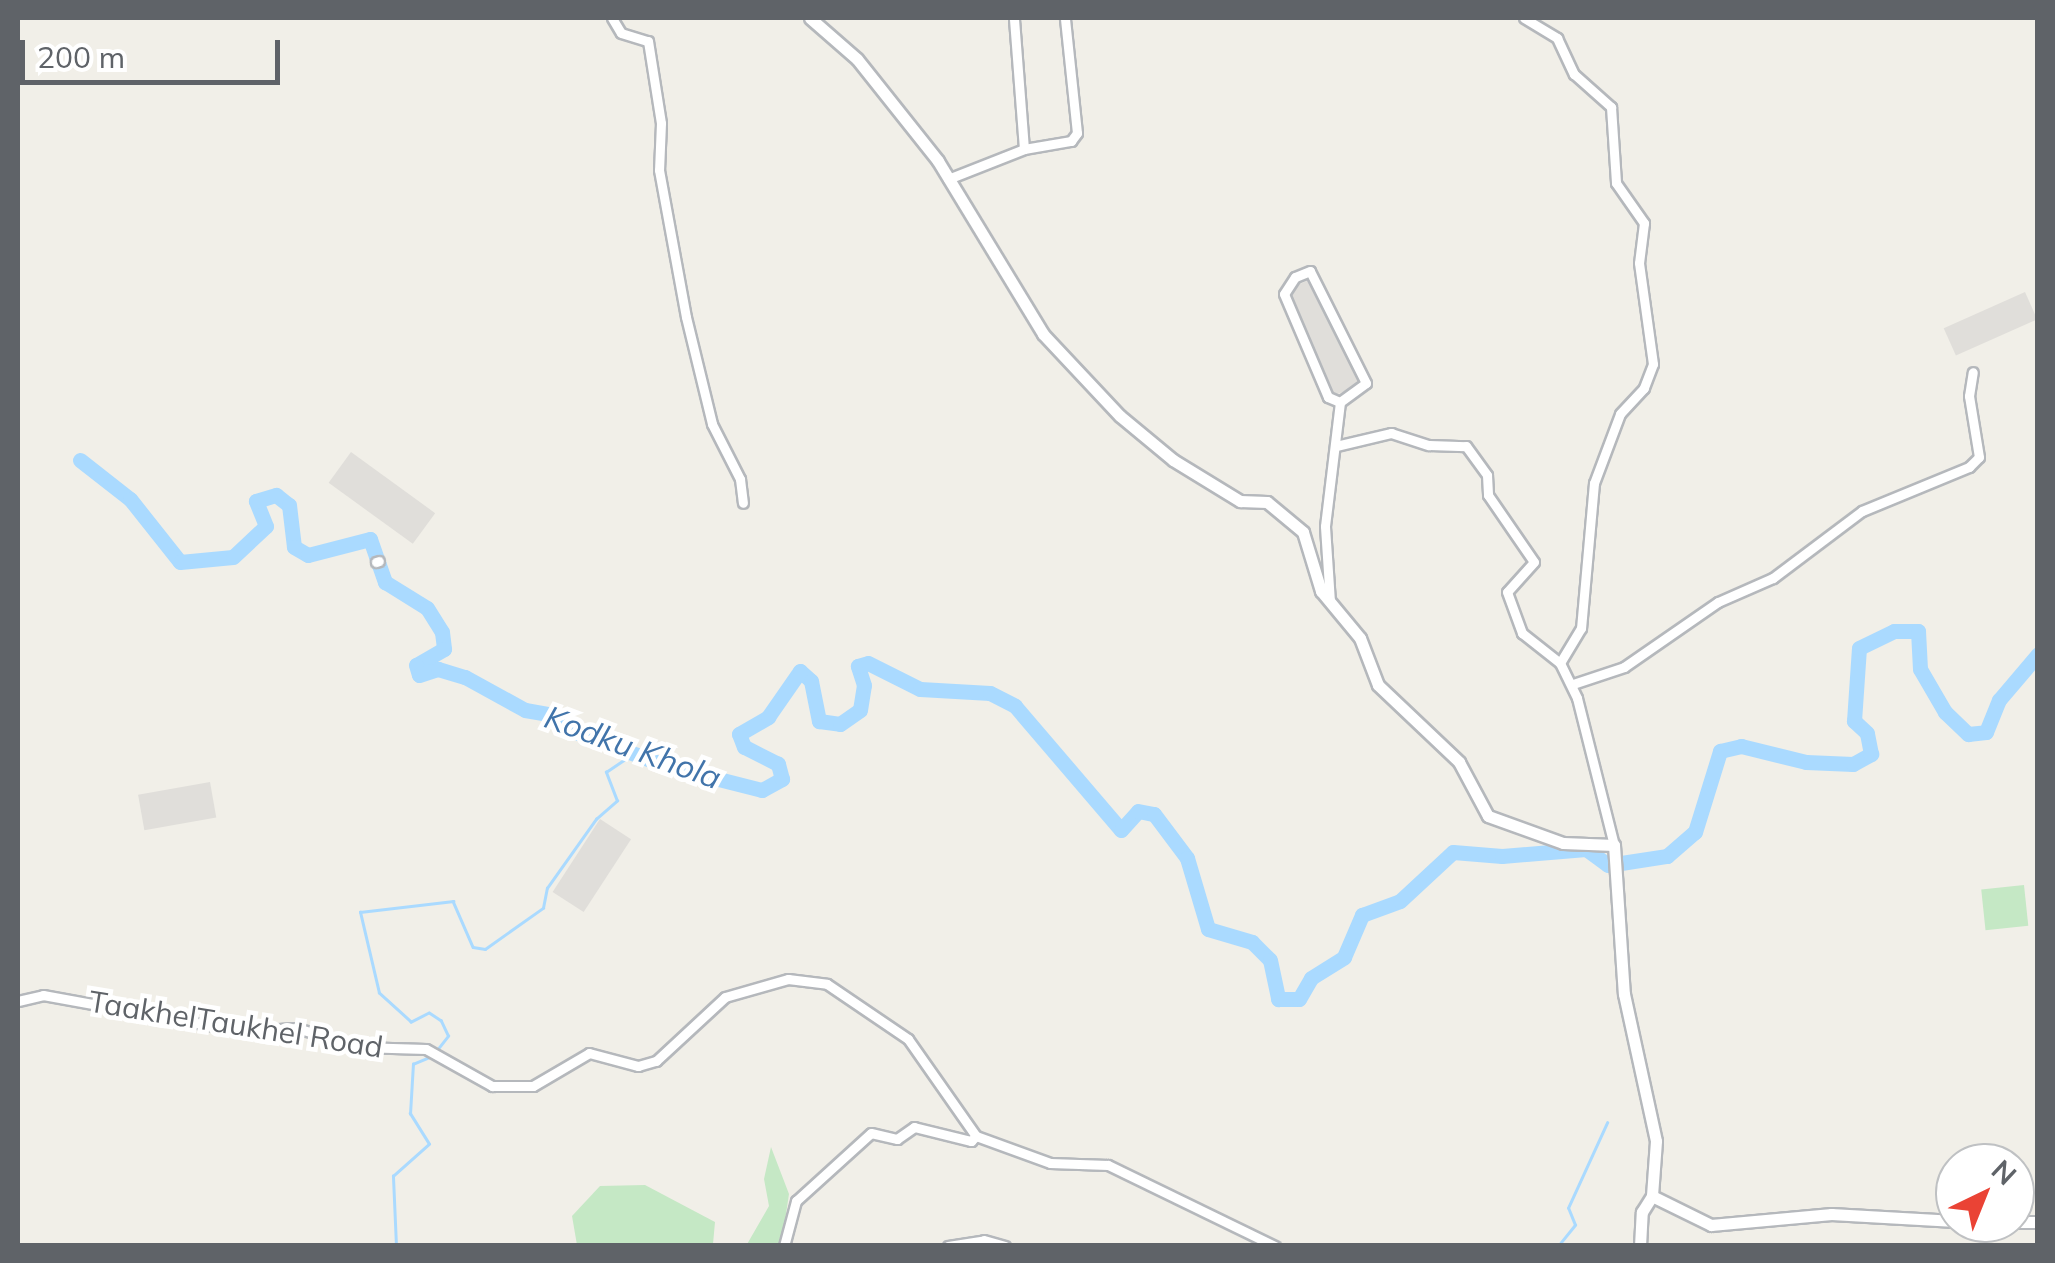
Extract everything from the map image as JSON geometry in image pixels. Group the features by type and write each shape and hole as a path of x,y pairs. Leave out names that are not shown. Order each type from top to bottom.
{"street":[{"path":"612,18 621,33 642,34 648,42 661,122 659,170 686,317 712,424 740,479 743,503"},
{"path":"810,18 857,58 948,179 1042,334 1173,460 1240,501 1267,502 1303,532 1330,602 1360,638 1378,684 1459,762 1488,816 1563,842 1616,849"},
{"path":"1014,18 1024,148"},
{"path":"948,179 1024,148 1071,141 1077,133 1065,18"},
{"path":"1524,18 1557,38 1574,74 1611,108 1616,182 1644,223 1640,277 1654,349 1649,377 1620,414 1594,483 1580,628 1560,663"},
{"path":"1330,602 1325,526 1340,402 1366,382 1310,271 1295,277 1284,294 1328,396 1340,402"},
{"path":"1573,684 1624,667 1718,602 1773,578 1862,511 1976,462 1973,372"},
{"path":"1336,446 1391,433 1429,445 1466,446 1488,475 1488,495 1534,562 1507,592 1522,633 1560,663 1573,684 1620,872 1624,994 1656,1141 1652,1196 1642,1212 1640,1246"},
{"name":"TaakhelTaukhel Road","path":"18,1001 43,995 242,1031 297,1028 358,1047 426,1049 492,1086 534,1086 589,1053 638,1066 656,1061 725,997 788,979 827,984 908,1038 976,1136"},
{"path":"784,1246 796,1200 871,1133 897,1138 914,1127 970,1141 976,1136 1050,1163 1108,1166 1275,1246"},
{"path":"1652,1196 1711,1225 1832,1214 1935,1220"},
{"path":"948,1246 984,1240 1006,1246"}],"shaded area":[{"path":"1314,278 1359,385 1331,397 1285,290"},
{"path":"2025,292 2037,319 1956,356 1944,328"},
{"path":"351,452 435,513 413,544 329,483"},
{"path":"210,782 216,817 144,830 138,795"},
{"path":"600,819 631,839 584,912 553,892"}],"green space":[{"path":"2024,885 2028,926 1986,930 1981,889"},
{"path":"771,1147 789,1194 783,1234 778,1245 746,1246 769,1206 764,1179"},
{"path":"645,1185 715,1222 713,1244 577,1245 572,1216 600,1186"}],"waterway":[{"name":"Kodku Khola","path":"80,460 130,499 180,562 233,557 266,526 256,501 276,495 289,505 294,547 308,555 370,539 385,582 427,608 442,632 444,649 416,665 419,675 438,669 465,677 525,710 552,715 570,730 667,766 762,790 782,779 778,764 744,747 739,734 768,717 800,671 811,681 819,721 840,724 860,710 864,685 858,666 868,663 920,689 990,693 1015,706 1121,830 1138,811 1154,814 1187,858 1208,929 1252,942 1270,960 1278,999 1299,999 1311,978 1344,957 1362,915 1400,901 1453,852 1502,856 1586,849 1608,865 1667,856 1695,832 1720,751 1741,746 1806,762 1853,764 1871,754 1867,733 1854,721 1859,648 1894,631 1918,631 1920,669 1945,712 1968,734 1986,732 1999,700 2038,654"},
{"path":"437,1050 448,1036 441,1021 429,1013 411,1022 379,993 360,912 453,901 473,947 485,949 543,908 547,888 596,819 617,801 606,772 633,754"},
{"path":"396,1246 393,1176 429,1144 410,1114 413,1064 432,1056"},
{"path":"1558,1246 1575,1225 1568,1208 1607,1123"}]}
